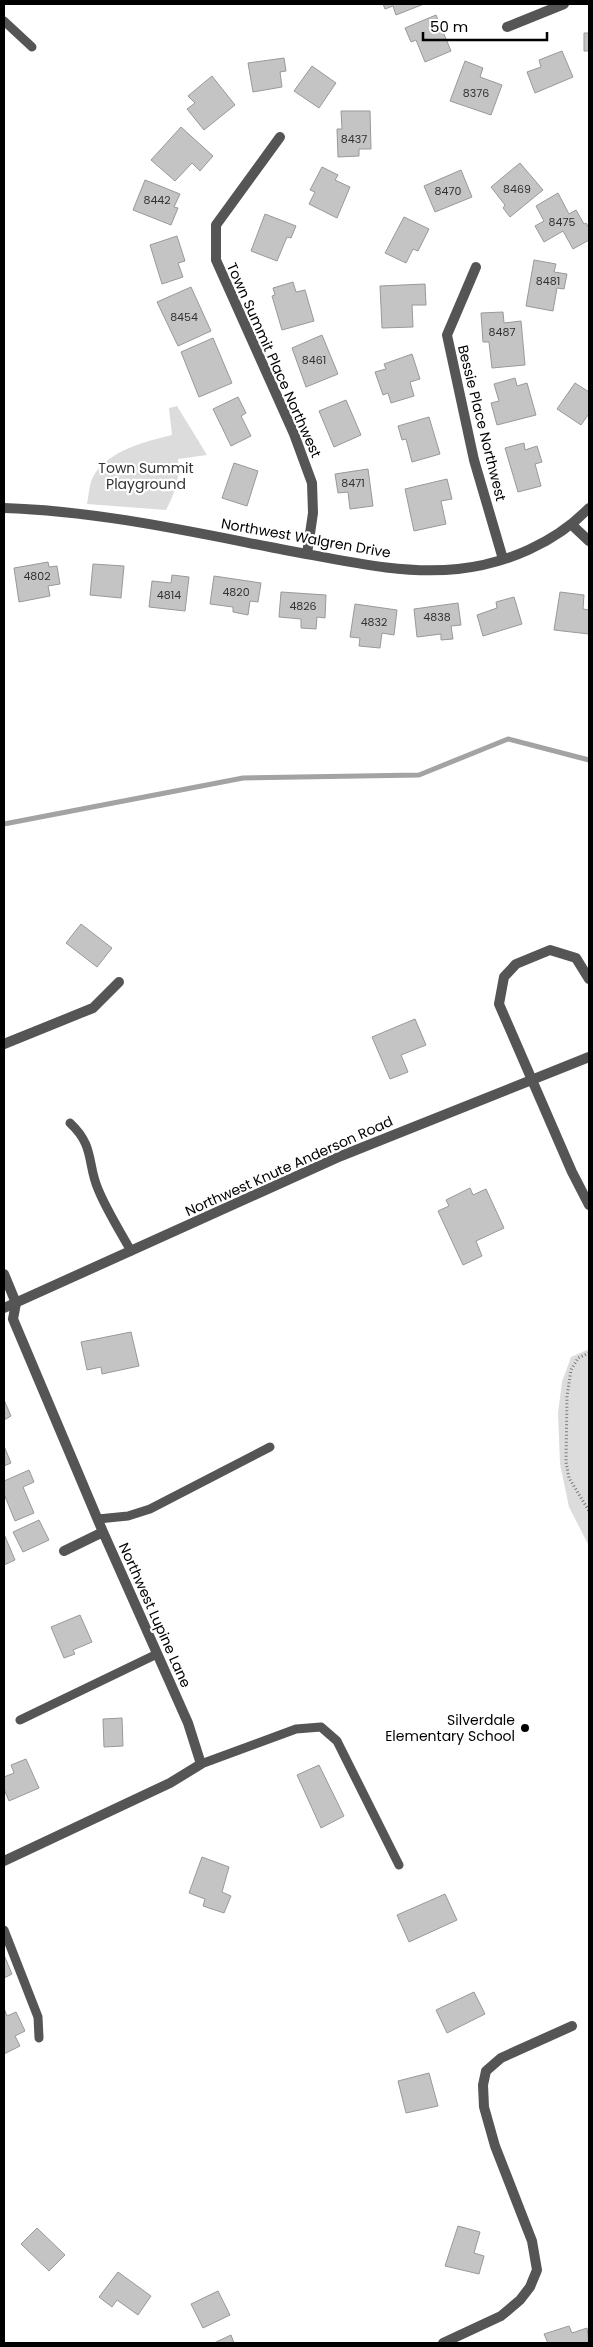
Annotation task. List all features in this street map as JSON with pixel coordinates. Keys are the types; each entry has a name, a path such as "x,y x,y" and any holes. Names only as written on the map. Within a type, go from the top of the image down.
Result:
{"street":[{"path":"507,27 564,4"},
{"name":"Town Summit Place Northwest","path":"280,137 216,225 216,260 294,434 312,483 314,513 307,554"},
{"name":"Bessie Place Northwest","path":"476,267 447,335 474,460 503,559"},
{"name":"Northwest Walgren Drive","path":"4,508 55,510 156,525 307,554 410,571 458,569 503,559 543,543 572,525 589,508"},
{"path":"572,525 589,542"},
{"path":"589,979 576,958 550,950 516,964 504,977 499,1004 572,1172 589,1204"},
{"path":"4,1044 93,1008 118,982"},
{"name":"Northwest Knute Anderson Road","path":"4,1308 341,1156 589,1057"},
{"name":"Northwest Lupine Lane","path":"4,1274 16,1303 13,1319 103,1532 188,1723 201,1764"},
{"path":"64,1551 103,1532"},
{"path":"4,1861 170,1783 201,1764"},
{"path":"443,2343 501,2316 520,2300 530,2287 537,2270 532,2241 495,2146 486,2115 483,2085 486,2071 501,2058 572,2026"}],"lane":[{"path":"4,21 32,47"},
{"path":"70,1123 78,1130 90,1154 97,1187 131,1251"},
{"path":"98,1519 128,1516 150,1509 270,1447"},
{"path":"20,1720 157,1654"},
{"path":"201,1764 296,1729 321,1727 337,1741 399,1865"},
{"path":"4,1930 38,2017 39,2038"}],"path":[{"path":"589,1353 578,1358 571,1370 567,1396 566,1462 569,1478 589,1511"}],"green space":[{"name":"Town Summit Playground","path":"177,406 207,455 178,459 176,486 166,510 87,504 93,477 108,460 128,448 172,435 169,408"},
{"path":"589,1349 589,1546 569,1507 560,1464 558,1413 562,1382 571,1357"}],"building":[{"path":"383,4 424,4 396,15 393,6 385,9"},
{"path":"436,15 451,51 425,62 416,40 411,42 405,28"},
{"path":"584,33 589,33 589,51 584,51"},
{"path":"562,51 573,77 535,93 527,72 541,67 539,60"},
{"path":"284,58 286,71 280,72 282,87 253,92 248,63"},
{"path":"465,61 483,68 480,77 502,85 491,115 450,101"},
{"path":"312,66 336,83 319,108 294,91"},
{"path":"212,76 235,105 204,130 187,109 195,103 188,96"},
{"path":"341,111 370,111 371,149 359,149 359,156 338,157 337,129 342,129"},
{"path":"181,127 213,156 200,171 192,163 175,181 151,160"},
{"path":"520,163 543,190 510,217 503,208 505,205 491,187"},
{"path":"322,167 338,175 335,180 350,187 337,218 309,204 315,192 310,190"},
{"path":"461,170 472,197 435,212 424,186"},
{"path":"145,180 180,194 174,207 178,208 171,225 133,210"},
{"path":"558,193 569,214 576,210 584,224 586,223 589,228 589,240 573,249 563,231 544,242 535,226 544,221 536,206"},
{"path":"265,214 296,226 291,238 287,237 277,261 251,251"},
{"path":"404,217 429,229 418,251 413,249 406,263 385,253"},
{"path":"177,236 185,261 178,263 183,277 162,284 150,245"},
{"path":"534,260 556,264 554,272 567,274 564,289 557,288 553,311 526,306"},
{"path":"293,282 296,292 305,290 314,321 282,330 272,296 275,295 273,288"},
{"path":"425,284 426,305 412,305 413,327 382,328 380,286"},
{"path":"191,287 211,331 178,346 157,302"},
{"path":"503,312 504,323 521,321 525,365 492,368 489,342 483,342 481,313"},
{"path":"322,335 338,374 306,387 292,348"},
{"path":"213,338 232,383 199,397 181,352"},
{"path":"412,354 420,379 410,382 414,396 391,403 388,393 383,395 375,372 386,369 384,364"},
{"path":"515,378 517,386 527,383 536,415 497,425 491,403 499,401 494,384"},
{"path":"575,383 589,392 589,416 581,425 557,409"},
{"path":"238,397 246,413 241,416 251,436 231,446 213,409"},
{"path":"346,400 361,435 334,447 319,411"},
{"path":"429,417 440,454 412,462 406,439 402,440 398,426"},
{"path":"524,443 525,450 537,446 542,462 535,464 541,486 518,492 505,448"},
{"path":"234,463 258,471 247,506 222,498"},
{"path":"368,469 373,506 350,509 348,492 338,493 335,474"},
{"path":"447,479 452,499 441,501 446,524 414,531 405,489"},
{"path":"48,562 49,567 57,566 60,584 48,586 50,596 19,602 14,568"},
{"path":"93,564 124,566 121,598 90,595"},
{"path":"172,575 189,577 185,611 149,607 152,581 171,583"},
{"path":"214,576 261,583 258,602 250,601 248,615 233,612 233,607 210,604"},
{"path":"281,592 326,595 325,618 317,617 316,629 301,628 301,619 279,617"},
{"path":"560,592 584,595 583,609 589,610 589,634 554,630"},
{"path":"514,597 522,624 483,636 477,615 497,608 496,602"},
{"path":"458,603 461,625 451,626 453,639 441,640 441,634 417,637 414,609"},
{"path":"355,604 397,610 394,635 382,633 380,648 359,646 360,638 350,637"},
{"path":"81,924 112,948 97,967 66,943"},
{"path":"415,1019 426,1045 401,1055 408,1072 390,1079 372,1037"},
{"path":"470,1188 473,1195 486,1189 504,1228 476,1241 482,1256 463,1265 438,1211 449,1206 446,1200"},
{"path":"131,1332 139,1366 102,1374 101,1367 87,1370 81,1342"},
{"path":"4,1400 11,1416 4,1420"},
{"path":"4,1446 11,1463 4,1466"},
{"path":"29,1470 34,1482 23,1487 34,1513 15,1521 4,1494 4,1481"},
{"path":"39,1520 49,1540 23,1552 13,1532"},
{"path":"4,1534 15,1560 4,1565"},
{"path":"80,1615 92,1642 73,1650 75,1654 64,1658 51,1627"},
{"path":"122,1718 123,1746 104,1747 103,1719"},
{"path":"26,1759 39,1788 9,1801 4,1789 4,1777 14,1773 11,1765"},
{"path":"319,1765 344,1816 321,1828 297,1775"},
{"path":"202,1857 229,1867 222,1892 231,1896 224,1913 203,1906 205,1899 189,1893"},
{"path":"445,1894 457,1920 409,1942 397,1915"},
{"path":"4,1955 12,1974 4,1978"},
{"path":"474,1992 485,2014 447,2033 436,2010"},
{"path":"4,2008 7,2016 16,2012 25,2031 15,2036 20,2046 4,2054"},
{"path":"429,2073 438,2106 406,2113 398,2081"},
{"path":"458,2226 480,2232 474,2253 484,2256 479,2274 445,2266"},
{"path":"37,2228 65,2255 49,2271 21,2244"},
{"path":"118,2272 151,2296 138,2315 117,2300 112,2307 99,2297"},
{"path":"218,2291 230,2315 203,2328 191,2304"},
{"path":"569,2326 572,2333 587,2328 589,2343 548,2343 544,2334"},
{"path":"231,2335 234,2343 214,2343"}],"waterway":[{"path":"4,824 243,778 419,775 508,739 589,760"}],"place":[{"name":"Silverdale Elementary School","path":"525,1728"}]}
